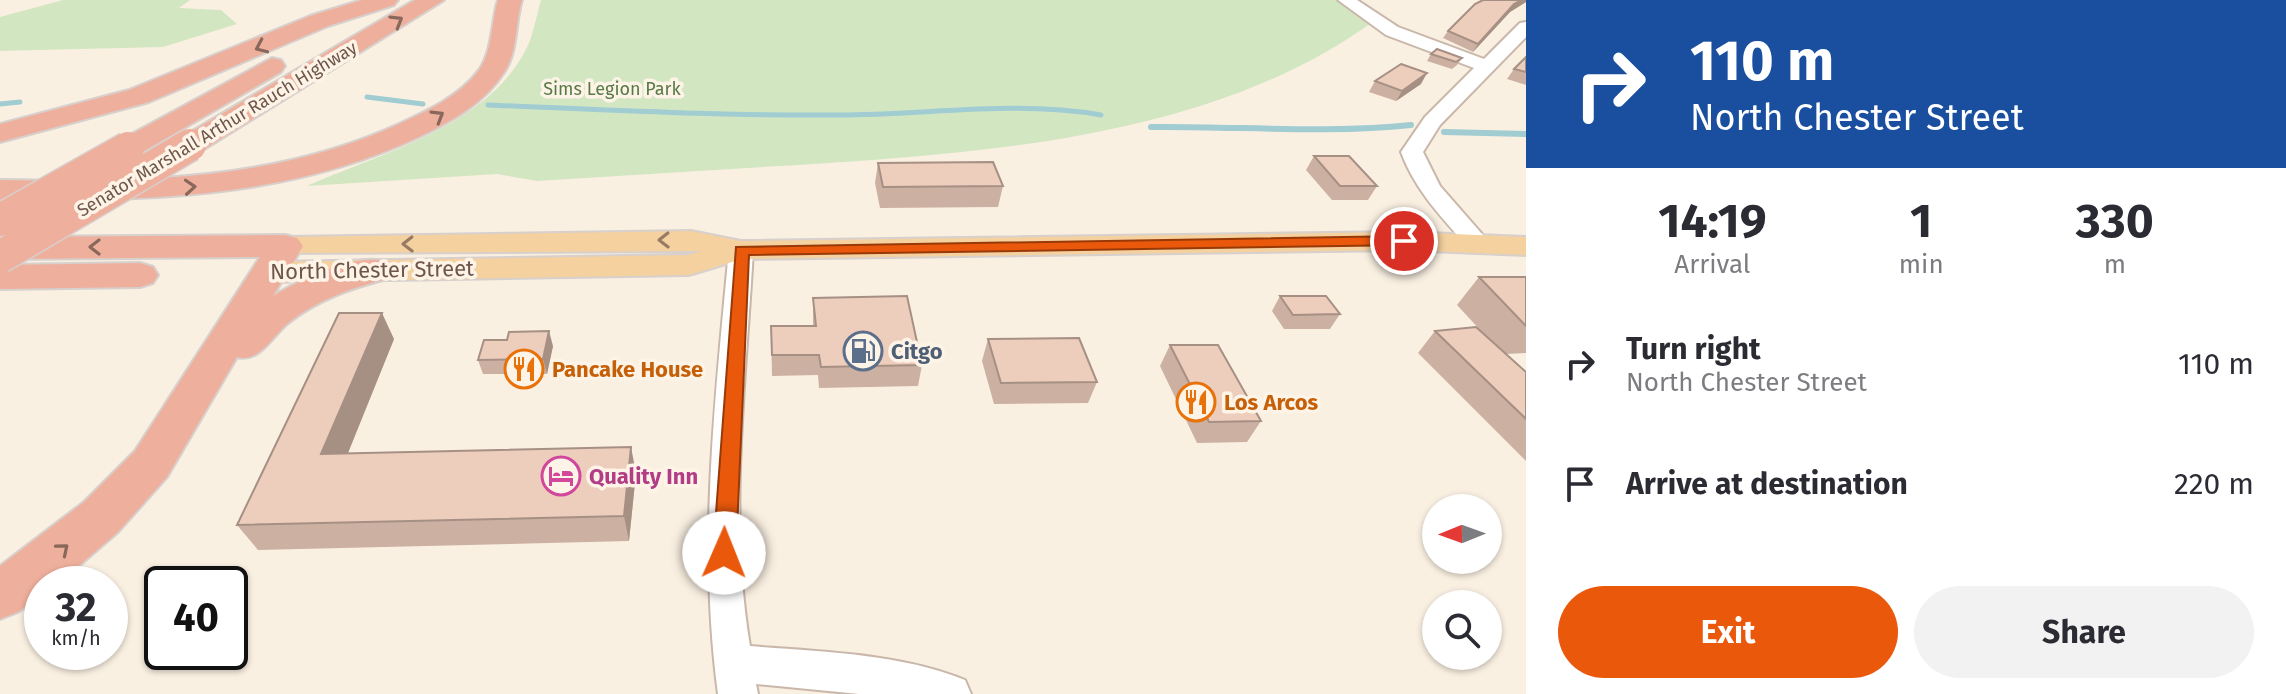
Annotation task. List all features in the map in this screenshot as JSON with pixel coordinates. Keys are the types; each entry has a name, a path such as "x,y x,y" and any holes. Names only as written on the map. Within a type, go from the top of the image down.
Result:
{"highway":[{"name":"Senator Marshall Arthur Rauch Highway","path":"0,220 386,0"},
{"path":"0,133 149,92 319,21 386,0"},
{"name":"Senator Marshall Arthur Rauch Highway","path":"0,257 432,0"},
{"path":"0,190 217,185 275,175 357,153 431,120 485,80 502,48 510,0"},
{"name":"North Chester Street","path":"0,248 278,259"},
{"path":"0,595 42,566 101,517 151,464 278,259"},
{"name":"North Chester Street","path":"0,277 278,259"},
{"path":"184,415 263,322 282,307 330,282 377,270"}],"main road":[{"name":"North Chester Street","path":"278,259 691,240 741,250 1507,242"},
{"name":"North Chester Street","path":"278,259 377,270 689,265 741,250"}],"street":[{"path":"1346,0 1392,31 1486,66"},
{"path":"1507,242 1436,197 1420,175 1412,152 1432,121 1526,27"},
{"path":"741,250 724,553 735,678 862,675 951,694"}],"green space":[{"path":"63,0 190,0 179,8 221,10 237,24 163,47 0,51 0,17"},
{"name":"Sims Legion Park","path":"541,0 1346,0 1374,21 1311,60 1244,91 1172,114 1098,132 1022,145 871,160 537,181 497,174 307,186 428,135 483,101 506,79 524,53"}],"building":[{"path":"1483,0 1522,0 1514,4 1478,44 1448,31 1475,4"},
{"path":"1437,49 1462,58 1456,62 1431,54"},
{"path":"1526,57 1526,72 1514,69"},
{"path":"1401,64 1427,73 1402,91 1375,81"},
{"path":"1314,156 1349,156 1377,186 1340,186"},
{"path":"993,162 1003,186 883,187 878,163"},
{"path":"1479,277 1526,277 1526,326"},
{"path":"907,296 922,365 821,367 819,355 772,355 771,326 816,326 813,298"},
{"path":"1280,296 1326,296 1340,314 1293,315"},
{"path":"339,313 382,313 321,454 631,447 624,516 237,525"},
{"path":"1476,327 1526,372 1526,419 1435,331"},
{"path":"549,331 543,359 478,360 484,340 507,340 509,332"},
{"path":"1079,338 1097,382 1001,383 988,339"},
{"path":"1170,345 1218,345 1261,421 1209,422"}],"waterway":[{"path":"367,97 423,104"},
{"path":"0,104 20,102"},
{"path":"488,105 796,115 1004,108 1101,115"},
{"path":"1151,127 1314,129 1411,125"},
{"path":"1444,132 1526,134"}],"place":[{"name":"Citgo","path":"863,351"},
{"name":"Pancake House","path":"524,369"},
{"name":"Los Arcos","path":"1196,402"},
{"name":"Quality Inn","path":"561,476"}],"route":[{"path":"724,553 741,250 1404,241"}]}
